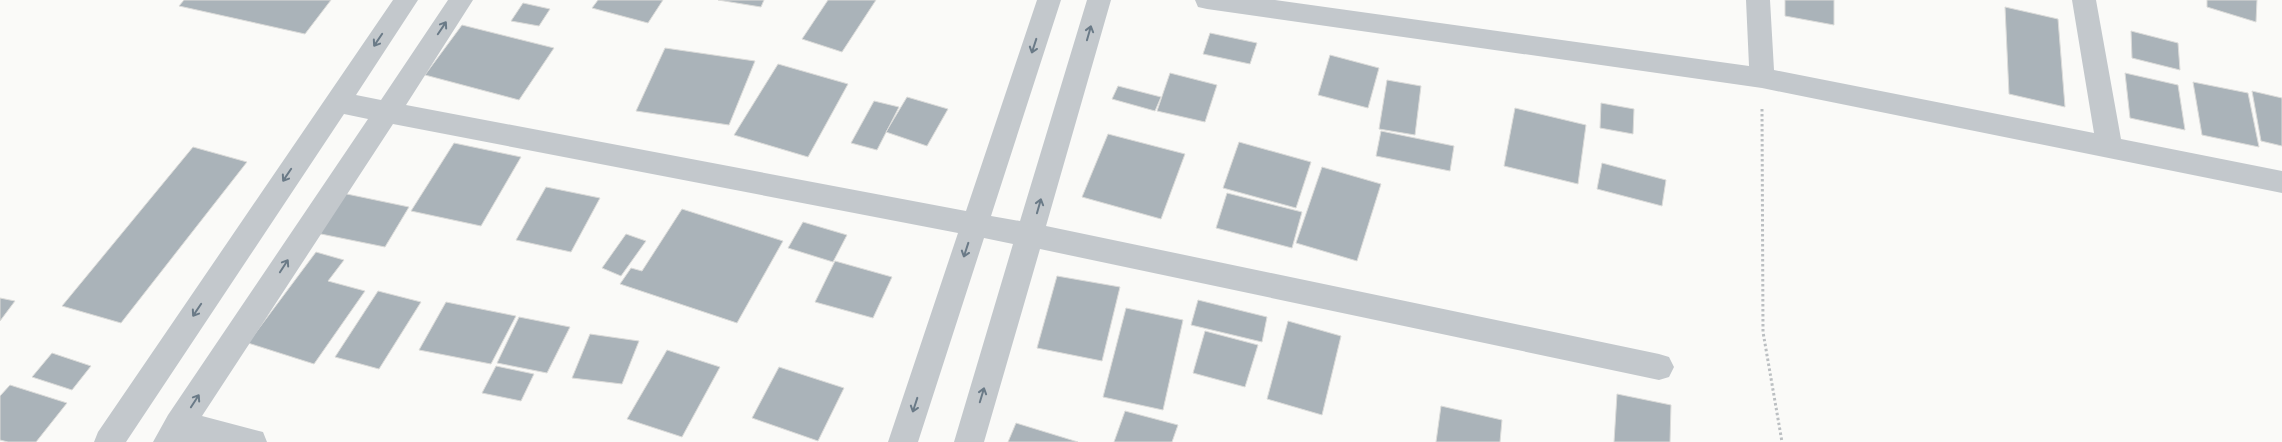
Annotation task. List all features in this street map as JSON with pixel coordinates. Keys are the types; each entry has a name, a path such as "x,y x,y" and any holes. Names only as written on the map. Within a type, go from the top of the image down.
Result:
{"street":[{"path":"109,442 406,0"},
{"path":"252,442 173,434 461,0"},
{"path":"903,442 1049,0"},
{"path":"968,442 1099,0"},
{"path":"1207,0 1762,78 2282,182"},
{"path":"1758,0 1762,78"},
{"path":"2084,0 2110,149"},
{"path":"336,102 1030,235 1659,367"}],"path":[{"path":"1762,78 1764,332 1782,442"}],"building":[{"path":"184,0 331,0 305,34 179,6"},
{"path":"598,0 663,0 648,23 592,8"},
{"path":"718,0 764,0 761,7"},
{"path":"828,0 876,0 842,52 802,39"},
{"path":"1785,0 1834,0 1834,25 1785,16"},
{"path":"2207,0 2257,0 2256,22 2207,7"},
{"path":"523,3 550,9 539,26 511,21"},
{"path":"2005,7 2058,19 2065,107 2009,94"},
{"path":"462,25 554,48 519,100 425,75"},
{"path":"2131,31 2178,43 2180,70 2132,58"},
{"path":"1210,33 1257,43 1250,64 1203,54"},
{"path":"665,48 755,61 729,125 636,111"},
{"path":"1330,55 1379,68 1368,108 1318,95"},
{"path":"778,64 848,84 808,157 734,135"},
{"path":"1170,73 1217,85 1205,122 1157,111"},
{"path":"2125,73 2178,85 2185,130 2130,118"},
{"path":"1387,80 1421,86 1415,135 1379,129"},
{"path":"2193,82 2248,93 2259,147 2202,135"},
{"path":"1118,86 1161,97 1155,111 1112,99"},
{"path":"2252,91 2282,98 2282,146 2261,141"},
{"path":"907,97 948,109 927,146 886,132"},
{"path":"874,101 899,107 877,150 851,143"},
{"path":"1601,103 1634,109 1633,134 1600,128"},
{"path":"1515,108 1586,125 1578,184 1504,166"},
{"path":"1381,131 1454,146 1450,171 1376,156"},
{"path":"1108,134 1185,154 1161,219 1082,197"},
{"path":"1239,142 1311,162 1296,208 1223,188"},
{"path":"454,143 521,157 481,226 411,211"},
{"path":"193,147 247,162 121,323 62,306"},
{"path":"1602,163 1666,180 1662,206 1597,189"},
{"path":"1322,167 1381,184 1357,261 1296,243"},
{"path":"546,187 600,198 571,252 516,240"},
{"path":"342,193 409,207 385,247 316,233"},
{"path":"1227,193 1302,212 1292,248 1216,228"},
{"path":"682,209 783,241 737,323 620,284 631,268 642,271"},
{"path":"803,222 847,235 833,262 788,248"},
{"path":"626,234 646,241 621,276 602,268"},
{"path":"316,252 344,260 328,281 365,291 314,364 248,343"},
{"path":"835,261 892,277 873,318 815,302"},
{"path":"1057,276 1120,287 1102,361 1037,348"},
{"path":"378,291 421,302 379,369 335,357"},
{"path":"0,298 15,301 0,321"},
{"path":"1198,300 1267,317 1262,342 1191,325"},
{"path":"446,302 516,316 491,364 419,350"},
{"path":"1126,308 1183,320 1163,410 1103,397"},
{"path":"519,317 570,327 547,373 497,363"},
{"path":"1288,321 1341,336 1322,415 1267,399"},
{"path":"1205,331 1258,345 1245,387 1193,373"},
{"path":"590,334 639,341 622,384 572,378"},
{"path":"667,350 720,367 682,437 627,419"},
{"path":"52,353 91,366 72,390 32,377"},
{"path":"496,366 534,374 521,401 482,393"},
{"path":"779,367 844,388 818,441 752,418"},
{"path":"10,385 67,403 36,442 8,442 0,440 0,396"},
{"path":"1617,394 1671,405 1670,442 1614,442"},
{"path":"1441,406 1502,420 1500,442 1436,442"},
{"path":"1125,411 1178,425 1172,442 1114,442"},
{"path":"1016,423 1078,442 1008,442"}]}
